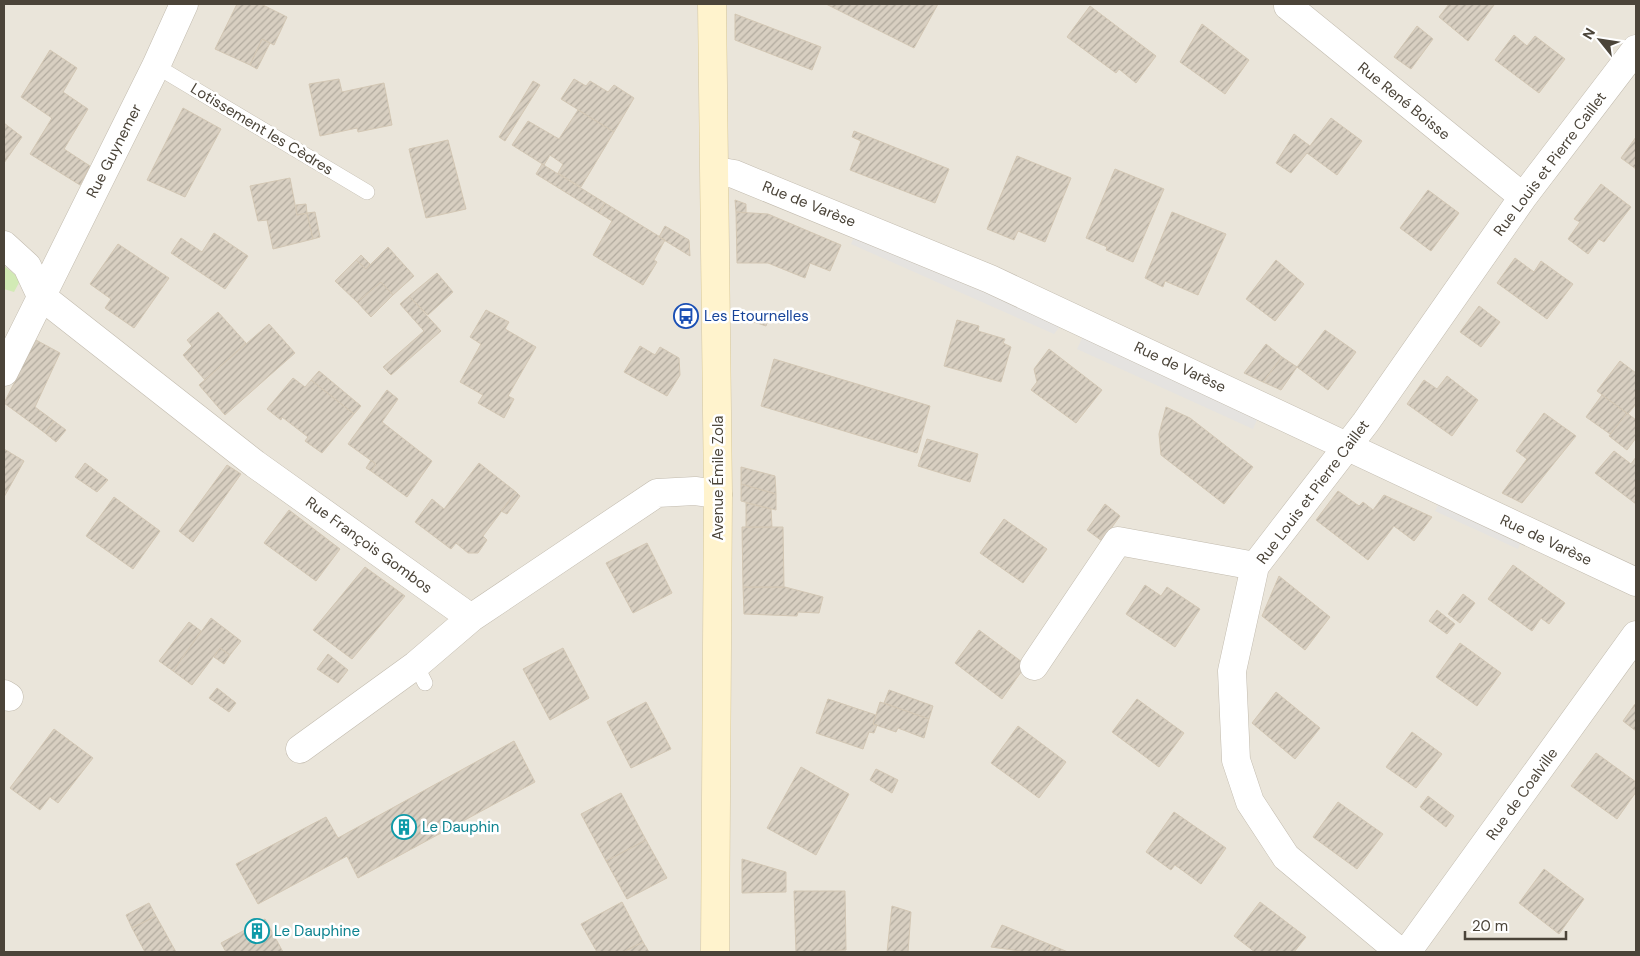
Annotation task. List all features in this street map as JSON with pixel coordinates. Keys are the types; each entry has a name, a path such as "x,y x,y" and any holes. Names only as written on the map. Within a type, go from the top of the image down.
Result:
{"main road":[{"name":"Avenue Émile Zola","path":"712,4 716,171 718,494 715,952"}],"street":[{"name":"Rue Guynemer","path":"4,372 156,66 184,4"},
{"name":"Rue René Boisse","path":"1288,5 1523,197"},
{"name":"Rue Louis et Pierre Caillet","path":"1400,952 1286,857 1250,802 1236,760 1232,671 1255,566 1348,446 1523,197 1636,49"},
{"name":"Rue de Varèse","path":"716,171 734,174 990,279 1636,582"},
{"path":"4,245 26,266 41,296"},
{"name":"Rue François Gombos","path":"41,296 255,464 471,618"},
{"path":"300,749 421,674 471,618 656,493 695,491 718,494"},
{"path":"1034,666 1118,541 1255,566"},
{"name":"Rue de Coalville","path":"1407,952 1636,635"}],"lane":[{"name":"Lotissement les Cèdres","path":"156,66 367,192"}],"shaded area":[{"path":"4,4 1636,4 1636,952 4,952"},
{"path":"856,233 1061,325 1054,334 851,244"},
{"path":"1083,336 1259,415 1253,429 1077,349"},
{"path":"1441,499 1523,537 1518,549 1435,511"}],"green space":[{"path":"4,266 21,279 14,292 4,289"}],"building":[{"path":"237,4 261,4 287,17 274,45 262,39 250,65 215,49"},
{"path":"826,4 938,4 914,48"},
{"path":"1449,4 1494,5 1468,41 1439,17"},
{"path":"1090,6 1156,56 1136,83 1119,69 1116,73 1067,37"},
{"path":"735,14 821,47 812,70 735,40"},
{"path":"1202,24 1249,60 1225,94 1180,62"},
{"path":"1417,26 1433,39 1411,69 1394,57"},
{"path":"1514,35 1527,46 1535,36 1565,59 1539,93 1495,60"},
{"path":"262,39 270,43 257,69 250,65"},
{"path":"50,50 77,68 63,92 88,109 64,149 90,166 80,185 30,154 52,118 21,97"},
{"path":"339,79 342,92 384,83 392,125 358,132 357,128 320,136 309,84"},
{"path":"574,79 586,86 590,81 608,92 614,85 634,98 614,132 561,99"},
{"path":"533,81 540,85 505,141 499,137"},
{"path":"183,108 221,129 185,197 147,180"},
{"path":"578,110 614,132 581,187 558,173 563,164 550,155 544,165 512,145 528,121 559,139"},
{"path":"1331,118 1362,141 1337,175 1307,153 1291,173 1276,163 1294,134 1310,146"},
{"path":"4,123 22,137 4,163"},
{"path":"854,131 949,169 935,203 850,170 861,141 852,137"},
{"path":"1636,137 1636,169 1621,158"},
{"path":"448,140 466,209 426,218 409,149"},
{"path":"1017,156 1071,178 1045,242 1018,231 1014,240 987,229"},
{"path":"542,164 605,203 599,213 536,174"},
{"path":"1115,169 1164,189 1133,262 1106,250 1107,247 1086,238"},
{"path":"290,178 297,215 307,213 313,239 273,249 267,220 258,221 250,186"},
{"path":"1601,184 1631,207 1604,242 1599,239 1588,254 1568,239 1580,222 1574,219"},
{"path":"1428,190 1459,213 1431,251 1400,228"},
{"path":"735,200 746,204 746,213 736,212"},
{"path":"605,203 665,240 654,260 657,262 643,285 593,255 612,221 599,213"},
{"path":"306,204 307,213 297,215 296,205"},
{"path":"315,212 320,237 313,239 307,213"},
{"path":"736,212 768,214 841,245 830,271 810,263 805,278 768,263 737,263"},
{"path":"1172,212 1226,234 1198,295 1165,281 1163,287 1145,278"},
{"path":"665,226 689,240 690,256 659,237"},
{"path":"214,233 248,256 225,289 171,253 181,238 202,252"},
{"path":"118,244 169,278 134,328 105,308 111,299 90,284"},
{"path":"388,247 414,276 393,295 381,282 357,302 335,281 356,260 366,269"},
{"path":"361,255 370,264 366,269 356,260"},
{"path":"1515,258 1534,272 1541,261 1573,284 1547,319 1497,283"},
{"path":"1276,260 1304,284 1275,321 1246,299"},
{"path":"437,273 453,292 428,315 409,296"},
{"path":"381,282 393,295 371,317 357,302"},
{"path":"409,296 441,331 391,375 383,367 424,331 400,304"},
{"path":"1479,306 1500,322 1481,347 1460,332"},
{"path":"486,310 509,322 505,329 536,347 508,396 514,399 504,418 478,403 483,395 460,382 481,344 470,337"},
{"path":"218,312 246,343 205,380 183,355 192,346 187,340"},
{"path":"753,312 769,317 766,326 751,321"},
{"path":"957,320 979,326 978,331 1005,339 1003,343 1011,347 1001,382 944,366"},
{"path":"269,324 295,353 225,415 199,385"},
{"path":"1325,330 1356,352 1328,390 1297,367"},
{"path":"36,340 60,353 35,407 54,421 45,433 4,403"},
{"path":"1266,344 1282,357 1263,382 1244,373"},
{"path":"640,346 655,355 660,347 679,358 680,375 667,396 624,372"},
{"path":"1049,349 1102,390 1076,423 1031,390 1037,382 1034,369"},
{"path":"1282,357 1297,367 1281,390 1263,382"},
{"path":"774,359 930,406 917,453 761,406"},
{"path":"1620,361 1636,373 1636,404 1628,414 1597,391"},
{"path":"319,371 361,406 354,414 311,380"},
{"path":"1447,376 1478,400 1452,436 1407,404 1424,380 1437,389"},
{"path":"293,378 305,387 311,380 354,414 322,453 305,441 308,437 282,417 281,420 267,409"},
{"path":"387,390 398,399 382,422 432,461 407,497 371,471 376,464 348,444"},
{"path":"1602,395 1627,413 1610,434 1586,417"},
{"path":"1166,407 1190,418 1253,467 1224,504 1161,455 1159,434"},
{"path":"1544,413 1576,436 1522,503 1502,493 1527,459 1516,451"},
{"path":"1627,413 1636,420 1636,438 1627,450 1609,436"},
{"path":"54,421 66,430 56,442 45,433"},
{"path":"927,439 978,454 970,482 918,466"},
{"path":"4,449 24,461 4,497"},
{"path":"1614,451 1631,464 1636,457 1636,504 1595,473"},
{"path":"371,460 376,464 371,471 366,468"},
{"path":"85,463 108,480 97,492 75,477"},
{"path":"479,463 516,492 483,536 487,540 478,553 468,553 456,543 451,549 415,522 432,499 444,509"},
{"path":"227,465 241,474 193,542 179,531"},
{"path":"741,467 775,476 776,494 741,484"},
{"path":"741,484 776,494 776,510 741,501"},
{"path":"1338,491 1359,506 1363,502 1373,510 1384,495 1432,517 1414,541 1394,526 1368,560 1316,520"},
{"path":"516,492 520,496 507,514 501,511"},
{"path":"114,497 160,531 133,569 86,536"},
{"path":"746,503 771,509 772,527 746,527"},
{"path":"1105,504 1120,516 1102,541 1087,530"},
{"path":"289,510 340,549 316,581 264,543"},
{"path":"1004,519 1047,549 1023,583 980,553"},
{"path":"742,527 783,527 784,587 743,587"},
{"path":"647,543 672,593 633,613 606,563"},
{"path":"1513,565 1565,603 1549,624 1541,618 1532,631 1488,599"},
{"path":"365,567 405,596 352,659 313,630"},
{"path":"1279,576 1330,617 1305,650 1262,616"},
{"path":"1145,585 1161,596 1167,587 1200,609 1175,647 1126,614"},
{"path":"743,587 785,587 823,597 819,613 798,612 797,616 744,614"},
{"path":"1463,594 1475,603 1460,623 1448,614"},
{"path":"1437,610 1455,624 1447,634 1429,621"},
{"path":"211,618 241,641 230,655 220,648 192,685 173,671"},
{"path":"189,622 201,631 173,671 159,661"},
{"path":"979,630 1026,665 1002,699 955,663"},
{"path":"1460,643 1501,673 1477,706 1436,677"},
{"path":"220,648 230,655 224,664 214,657"},
{"path":"563,648 589,698 550,720 523,669"},
{"path":"328,654 348,670 338,683 317,669"},
{"path":"217,688 236,703 229,712 209,698"},
{"path":"889,690 933,706 929,719 884,703"},
{"path":"1276,692 1320,728 1295,759 1252,723"},
{"path":"828,699 876,715 873,724 877,725 874,733 869,732 863,749 816,733"},
{"path":"1137,699 1184,733 1159,767 1112,732"},
{"path":"646,702 671,749 631,768 607,722"},
{"path":"880,702 929,719 924,738 898,728 896,732 873,724"},
{"path":"1636,705 1636,731 1623,721"},
{"path":"1018,726 1066,762 1039,798 991,763"},
{"path":"54,729 93,758 58,803 50,797 40,810 10,788"},
{"path":"1412,732 1442,754 1416,788 1386,767"},
{"name":"Le Dauphin","path":"514,741 535,782 358,878 347,856 258,904 236,864 326,817 338,838"},
{"path":"1596,753 1636,782 1636,792 1617,819 1571,786"},
{"path":"801,767 849,794 816,855 767,828"},
{"path":"876,769 898,780 892,793 870,780"},
{"path":"621,793 646,840 606,861 581,814"},
{"path":"1428,796 1454,816 1446,827 1420,807"},
{"path":"1338,802 1383,834 1357,869 1313,837"},
{"path":"1174,812 1226,848 1201,884 1175,865 1171,870 1146,852"},
{"path":"646,840 667,878 627,899 606,861"},
{"path":"742,859 786,872 786,892 742,893"},
{"path":"1544,869 1584,899 1559,934 1519,903"},
{"path":"794,891 845,891 846,950 796,952"},
{"path":"622,902 643,942 623,952 597,952 581,924"},
{"path":"1260,902 1306,937 1294,952 1255,952 1234,936"},
{"path":"149,903 156,916 132,928 126,915"},
{"path":"892,906 911,912 908,952 887,952"},
{"path":"156,916 176,952 145,952 132,928"},
{"name":"Le Dauphine","path":"265,919 283,952 226,952 221,943"},
{"path":"1002,925 1051,945 1048,952 1027,952 991,947"},
{"path":"643,942 649,952 623,952"},
{"path":"1051,945 1068,952 1048,952"}],"place":[{"name":"Les Etournelles","path":"686,316"},
{"name":"Le Dauphin","path":"404,827"},
{"name":"Le Dauphine","path":"257,931"}]}
